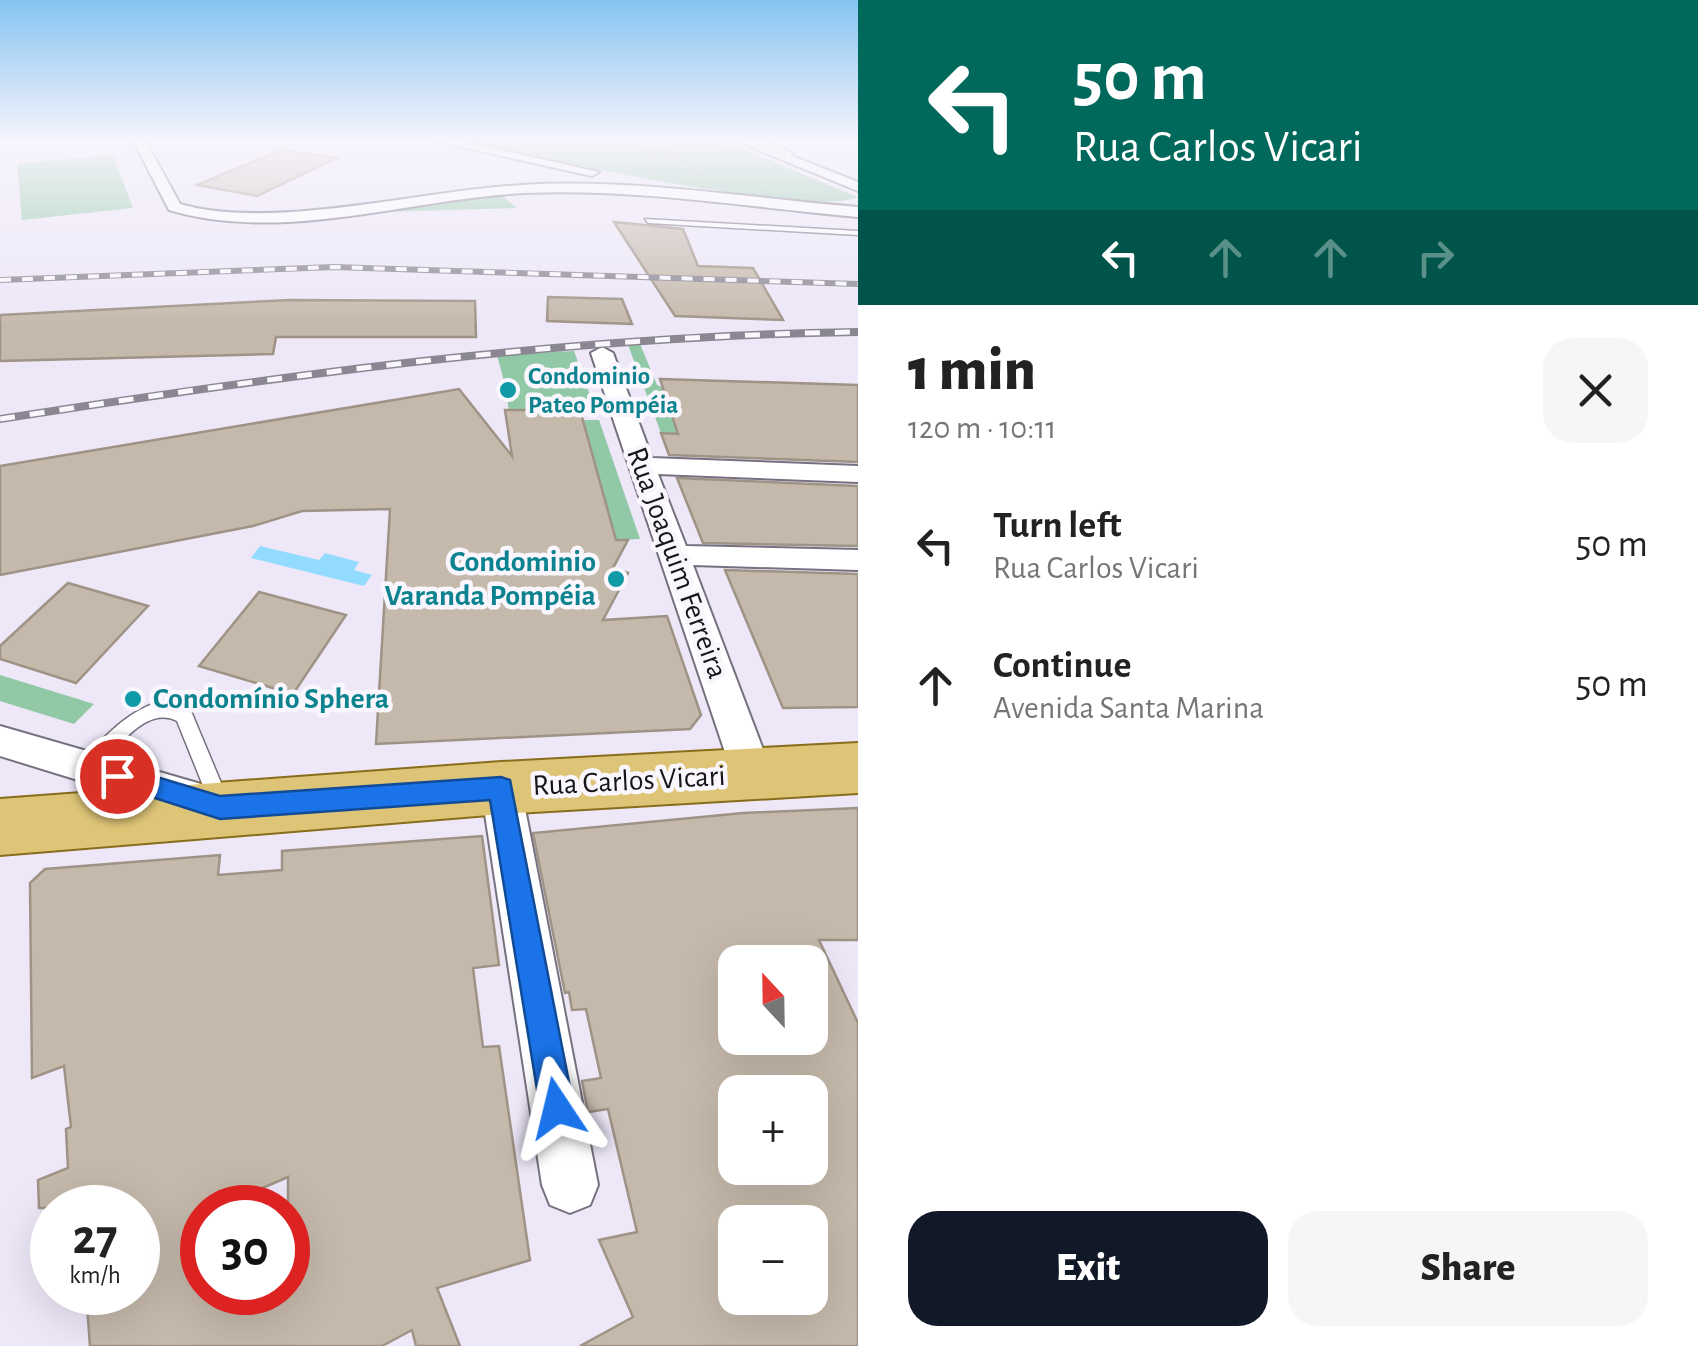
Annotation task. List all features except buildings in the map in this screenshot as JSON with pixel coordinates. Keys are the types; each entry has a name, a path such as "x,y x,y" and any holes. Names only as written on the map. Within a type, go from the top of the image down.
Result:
{"main road":[{"name":"Rua Carlos Vicari","path":"0,827 501,788 858,768"}],"street":[{"path":"173,203 176,208 193,214 299,215 404,203"},
{"path":"183,203 203,208 361,203"},
{"path":"787,203 858,208"},
{"path":"797,203 858,208"},
{"name":"Rua Joaquim Ferreira","path":"602,353 752,773"},
{"path":"642,465 858,474"},
{"path":"674,554 858,560"},
{"path":"0,741 220,808"},
{"path":"501,788 570,1185"}],"lane":[{"path":"648,221 858,233"},
{"path":"88,767 138,718 158,707 172,707 184,716 220,808"}],"green space":[{"path":"20,203 131,203 133,208 22,220"},
{"path":"428,203 511,203 517,208 345,213"},
{"path":"640,344 657,385 662,387 678,433 661,433 628,345"},
{"path":"574,351 595,409 509,410 506,395 514,395 513,385 505,385 497,355"},
{"path":"583,420 599,420 640,539 616,540"},
{"path":"0,675 94,704 74,724 0,701"}],"water":[{"path":"260,546 319,560 325,553 359,562 354,570 372,575 364,586 251,558"}],"railway":[{"path":"0,280 334,267 858,284"},
{"path":"0,419 321,373 535,350 642,341 858,332"}],"place":[{"name":"Condominio Pateo Pompéia","path":"508,390"},
{"name":"Condominio Varanda Pompéia","path":"616,579"},
{"name":"Condomínio Sphera","path":"133,699"}],"route":[{"path":"117,776 220,808 501,788 557,1108"}]}
